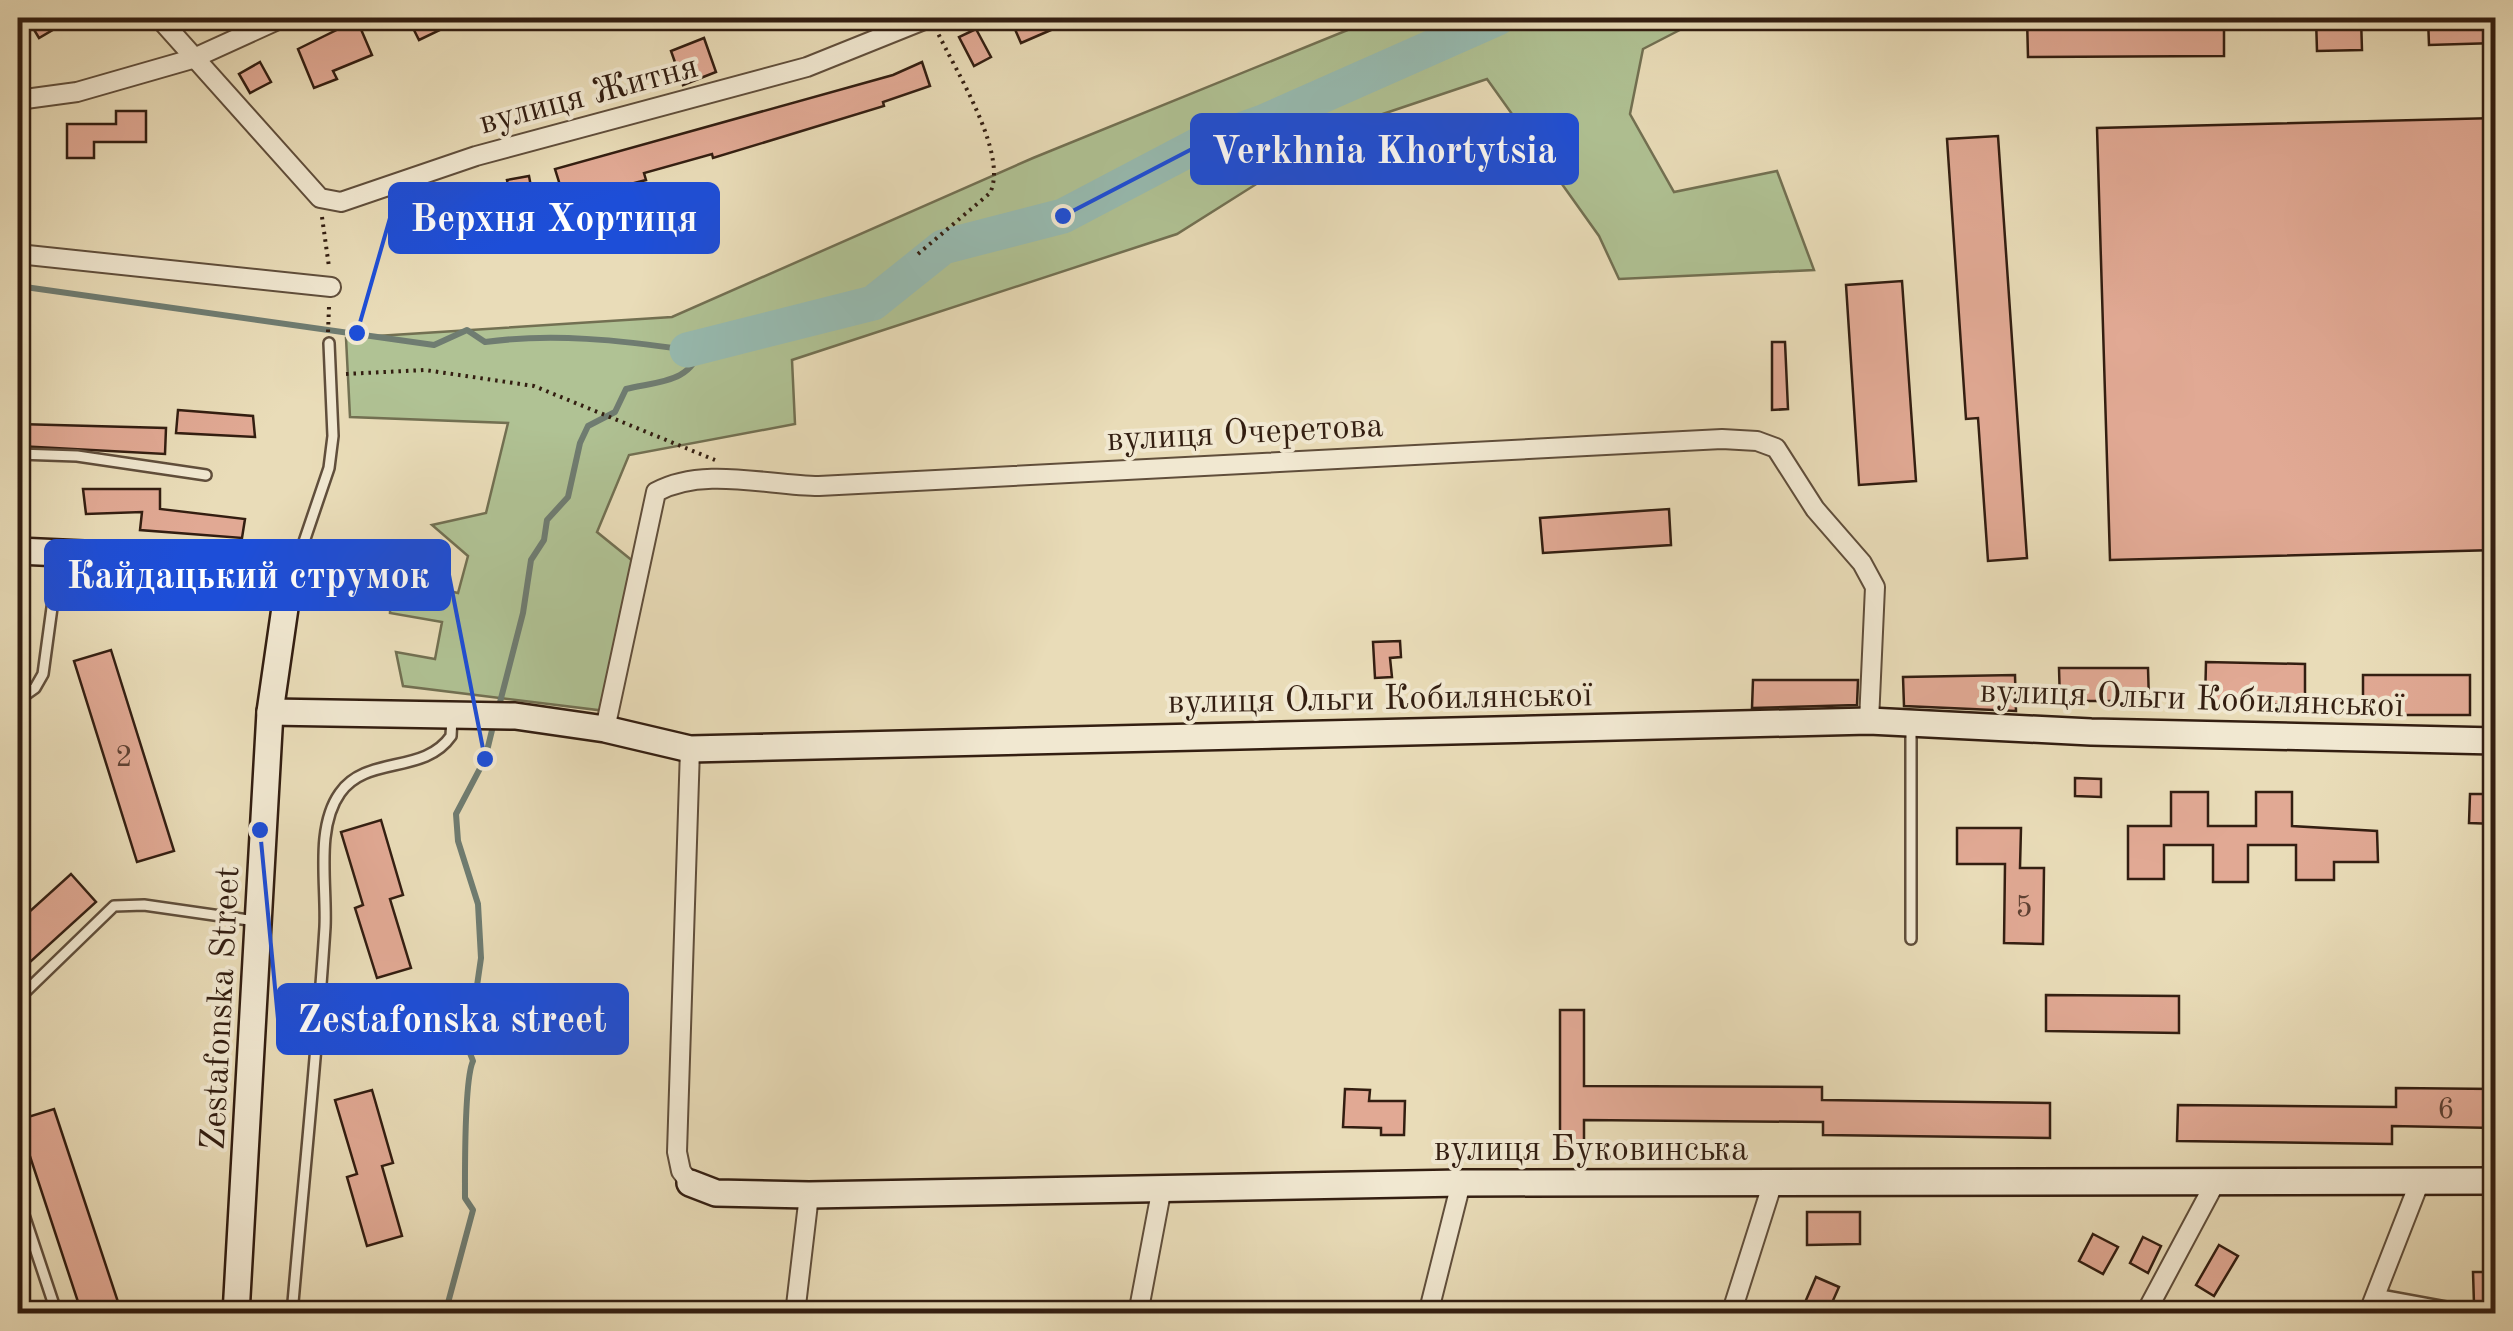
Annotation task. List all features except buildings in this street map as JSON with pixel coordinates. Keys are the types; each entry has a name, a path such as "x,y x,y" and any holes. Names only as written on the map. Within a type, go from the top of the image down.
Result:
{"street":[{"path":"159,18 320,198"},
{"path":"18,100 77,92 192,59 282,18"},
{"name":"вулиця Житня","path":"320,198 341,202 458,162 806,67 930,18"},
{"path":"18,254 331,287"},
{"name":"вулиця Очеретова","path":"605,729 644,551 650,506 656,492 671,486 762,479 788,486 837,485 1722,438 1757,441 1776,448 1815,509 1876,586 1869,720"},
{"path":"18,551 259,562 279,574 288,587"},
{"name":"Zestafonska Street","path":"236,1314 270,712 288,587"},
{"name":"вулиця Ольги Кобилянської","path":"270,712 516,716 605,729 690,749 1869,720 2496,741"},
{"path":"690,749 677,1152 681,1171 690,1183"},
{"path":"2368,1314 2420,1181"},
{"name":"вулиця Буковинська","path":"690,1183 716,1193 809,1195 1461,1183 2496,1181"},
{"path":"1730,1314 1773,1182"},
{"path":"1428,1314 1461,1183"},
{"path":"2145,1314 2215,1183"},
{"path":"1138,1314 1162,1186"},
{"path":"796,1314 809,1195"}],"lane":[{"path":"288,587 329,468 328,343"},
{"path":"18,454 77,456 206,474"},
{"path":"18,700 35,688 43,674 60,553"},
{"path":"292,1314 325,925 328,816 348,784 358,777 429,758 445,745 462,714"},
{"path":"1911,939 1912,722"},
{"path":"18,999 114,906 144,904 259,921"},
{"path":"18,1197 57,1314"},
{"path":"2375,1294 2484,1314"}],"path":[{"path":"918,254 990,193 996,180 987,138 930,18"},
{"path":"320,198 331,287 327,317"},
{"path":"331,375 425,370 534,386 728,466"}],"green space":[{"path":"1377,18 1703,18 1643,49 1630,114 1674,192 1777,171 1814,270 1619,279 1599,236 1487,79 1350,125 1177,234 792,360 795,424 629,455 597,532 634,562 606,711 403,686 396,652 435,659 442,622 390,613 391,578 458,593 468,556 432,525 486,513 508,423 350,417 346,338 672,317 1033,158"}],"waterway":[{"path":"687,350 873,303 943,247 1063,216 1198,145 1263,122 1498,18"},
{"path":"18,286 434,345 467,330 485,342 586,339 687,350"},
{"path":"498,710 523,613 531,560 544,540 547,520 568,497 580,443 588,426 615,412 626,389 682,374 697,358 701,346"},
{"path":"445,1314 473,1210 465,1198 467,1105 473,1061 468,1048 481,958 478,904 458,841 456,814 485,759 494,722"}],"place":[{"name":"Verkhnia Khortytsia","path":"1063,216"},
{"name":"Верхня Хортиця","path":"357,333"},
{"name":"Кайдацький струмок","path":"485,759"},
{"name":"Zestafonska street","path":"260,830"}]}
